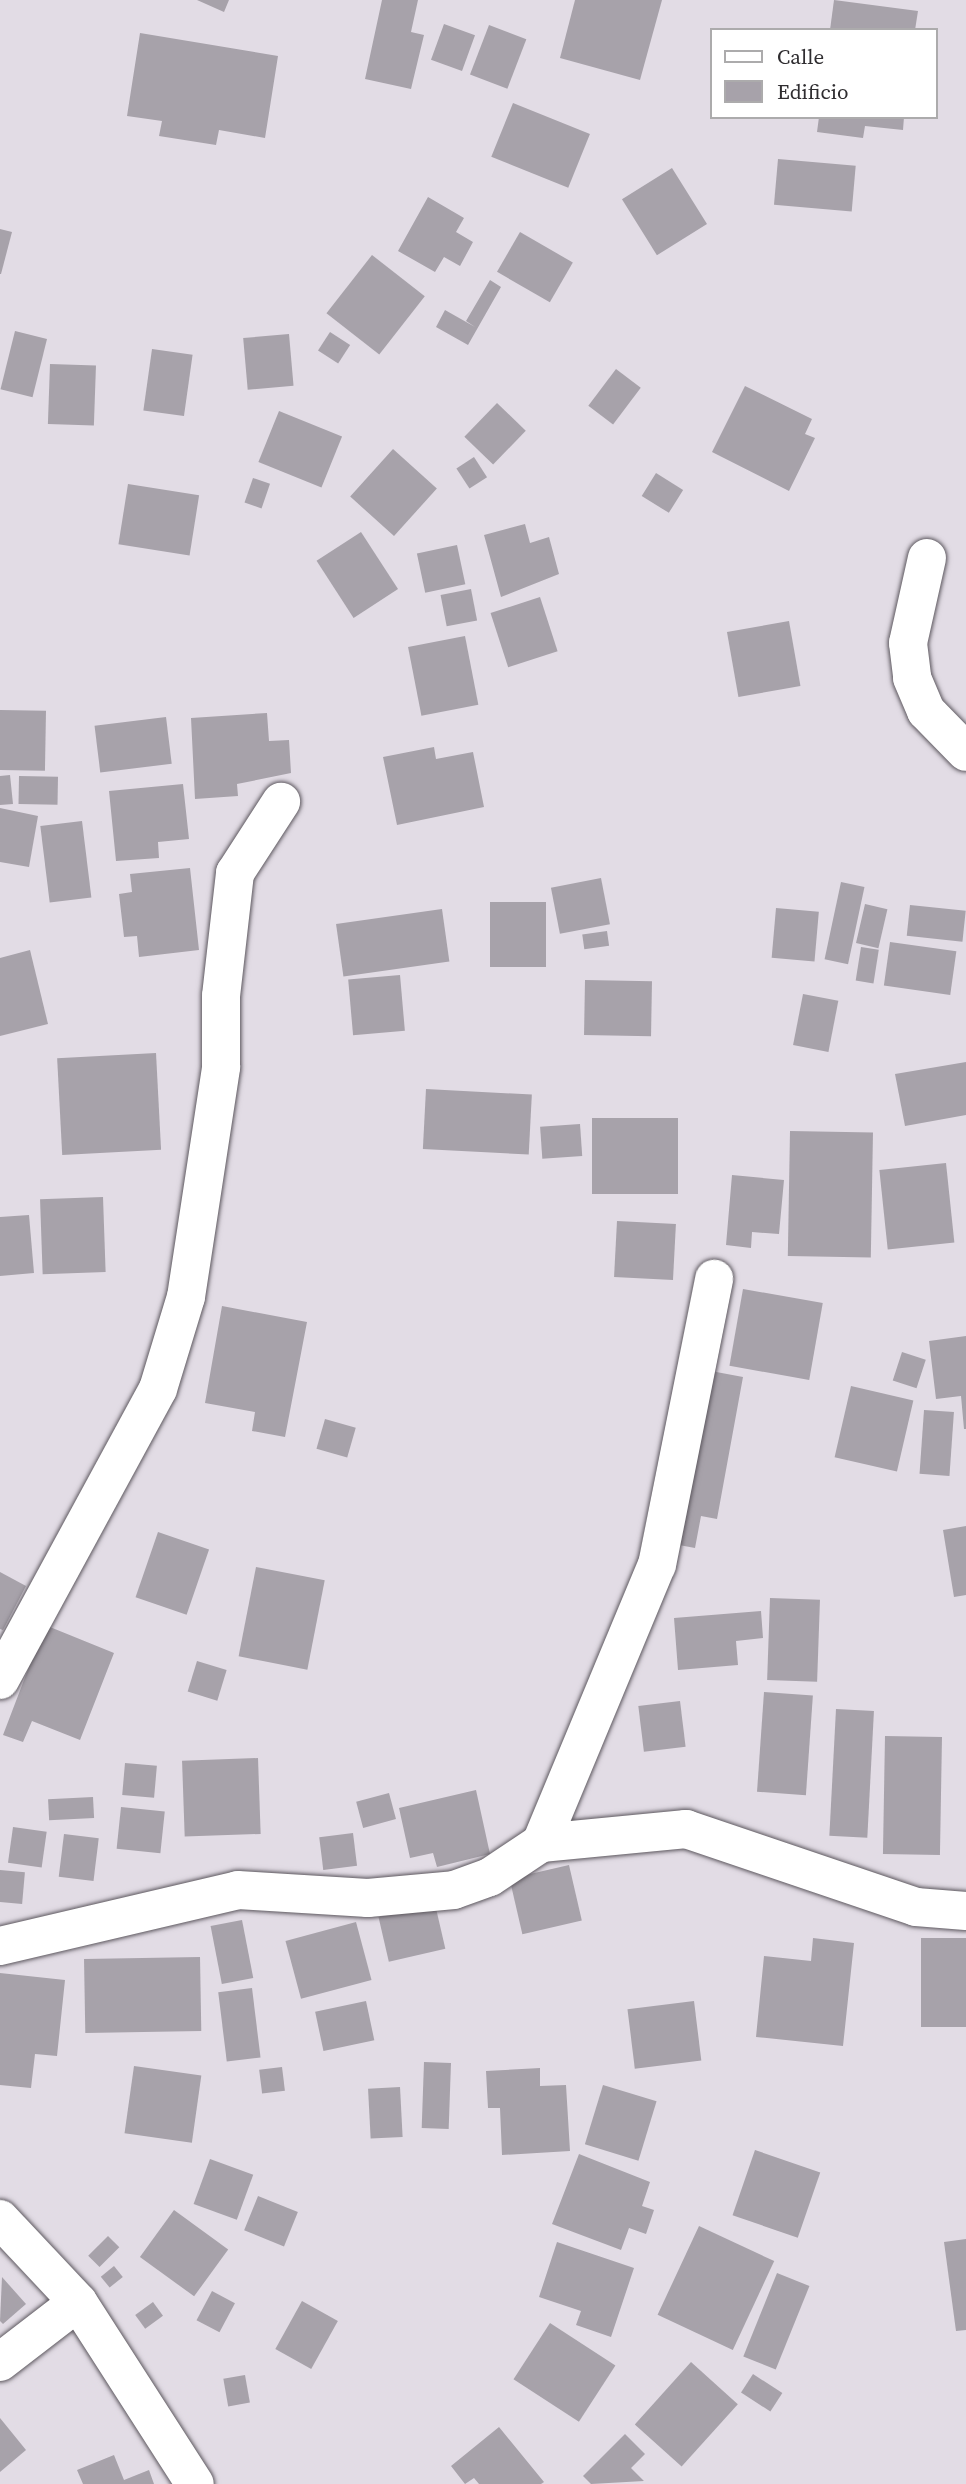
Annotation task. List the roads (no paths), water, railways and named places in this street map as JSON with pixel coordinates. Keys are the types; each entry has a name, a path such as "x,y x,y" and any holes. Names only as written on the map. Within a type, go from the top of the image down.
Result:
{"street":[{"path":"927,558 908,643 912,678 926,711 966,752"},
{"path":"0,1680 158,1389 186,1297 221,1067 221,996 235,873 281,802"},
{"path":"541,1843 657,1564 714,1279"},
{"path":"0,1946 238,1890 368,1898 454,1890 490,1877 541,1843 686,1829 916,1907 966,1911"},
{"path":"0,2219 78,2302 195,2484"},
{"path":"0,2362 78,2302"}]}
